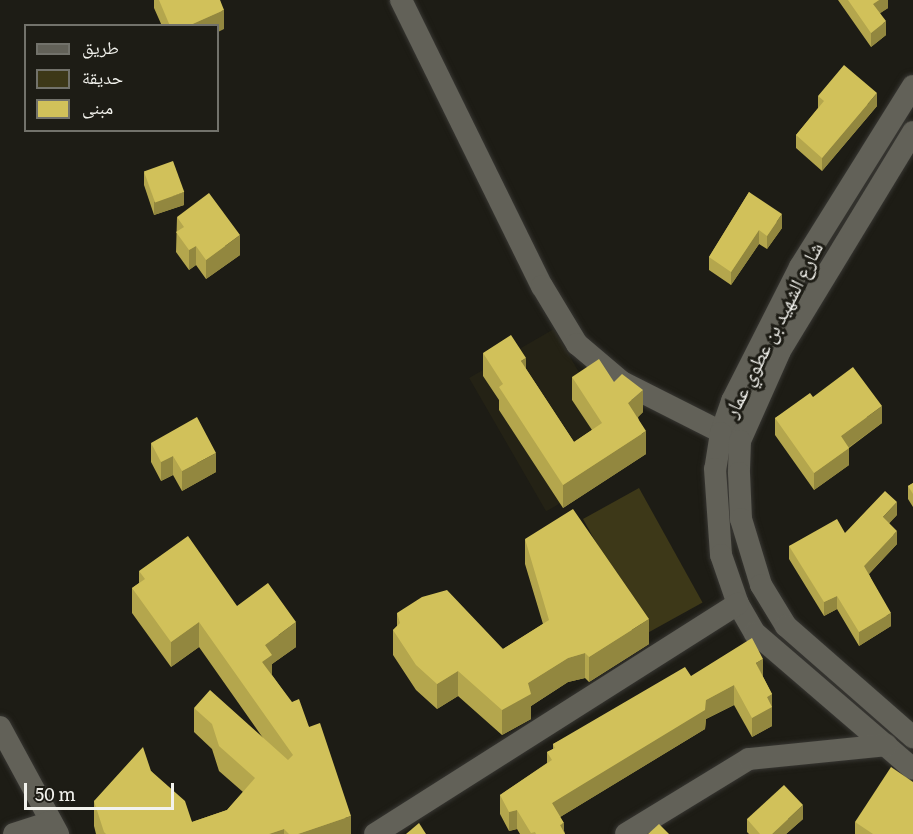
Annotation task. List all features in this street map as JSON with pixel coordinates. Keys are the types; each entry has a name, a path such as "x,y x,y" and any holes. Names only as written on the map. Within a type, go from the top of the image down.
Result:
{"street":[{"path":"401,0 537,276 577,344 622,382 730,437"},
{"name":"شارع الشهيد بن عطوي عمار","path":"913,86 800,267 732,401 730,437 741,519 760,585 786,626 913,737"},
{"name":"شارع الشهيد بن عطوي عمار","path":"913,132 780,351 730,437 715,469 716,519 721,555 738,604 755,633 913,769"},
{"path":"375,834 738,604"},
{"path":"0,727 54,828 14,834"},
{"path":"626,834 749,759 886,745"}],"shaded area":[{"path":"554,329 631,462 546,511 469,378"}],"green space":[{"path":"639,488 703,603 647,634 583,519"}],"building":[{"path":"159,0 220,0 224,10 192,24 169,24"},
{"path":"848,0 879,0 873,4 886,21 871,33"},
{"path":"844,65 877,93 822,158 796,135 824,101 818,96"},
{"path":"173,161 184,192 155,203 144,172"},
{"path":"749,192 782,214 767,236 759,230 731,272 709,257"},
{"path":"209,193 240,235 206,260 196,246 189,250 176,232 184,227 177,217"},
{"path":"511,335 526,358 521,361 574,442 602,423 572,377 599,359 614,382 622,374 643,390 628,403 646,431 563,485 499,387 503,384 483,353"},
{"path":"853,367 882,406 841,436 849,448 814,473 775,418 810,393 813,397"},
{"path":"197,417 216,453 182,471 173,456 161,462 151,443"},
{"path":"913,483 913,494 908,486"},
{"path":"885,491 897,502 883,517 897,531 864,566 891,613 859,632 837,596 824,602 789,546 837,519 845,533"},
{"path":"573,509 649,619 589,657 585,653 568,658 528,683 531,694 502,710 458,671 437,684 416,665 393,630 400,623 397,613 422,597 447,590 503,649 549,620 525,539"},
{"path":"188,536 237,606 268,583 296,622 265,645 272,655 262,662 292,702 299,699 309,727 320,723 351,816 298,834 289,834 284,829 269,834 106,834 104,832 94,801 143,747 151,771 185,801 192,822 227,810 255,778 219,746 212,724 194,708 210,690 288,760 293,755 199,622 171,642 132,588 145,579 139,571"},
{"path":"752,638 763,659 756,663 772,694 767,697 772,707 752,718 734,685 706,700 705,710 552,803 564,823 560,825 565,834 531,833 517,810 509,812 500,795 552,760 547,752 555,748 553,744 685,667 691,676"},
{"path":"891,767 913,782 913,834 873,834 855,822"},
{"path":"784,785 803,805 772,834 760,834 747,819"},
{"path":"419,823 426,834 406,834"},
{"path":"659,824 669,834 648,834"}]}
